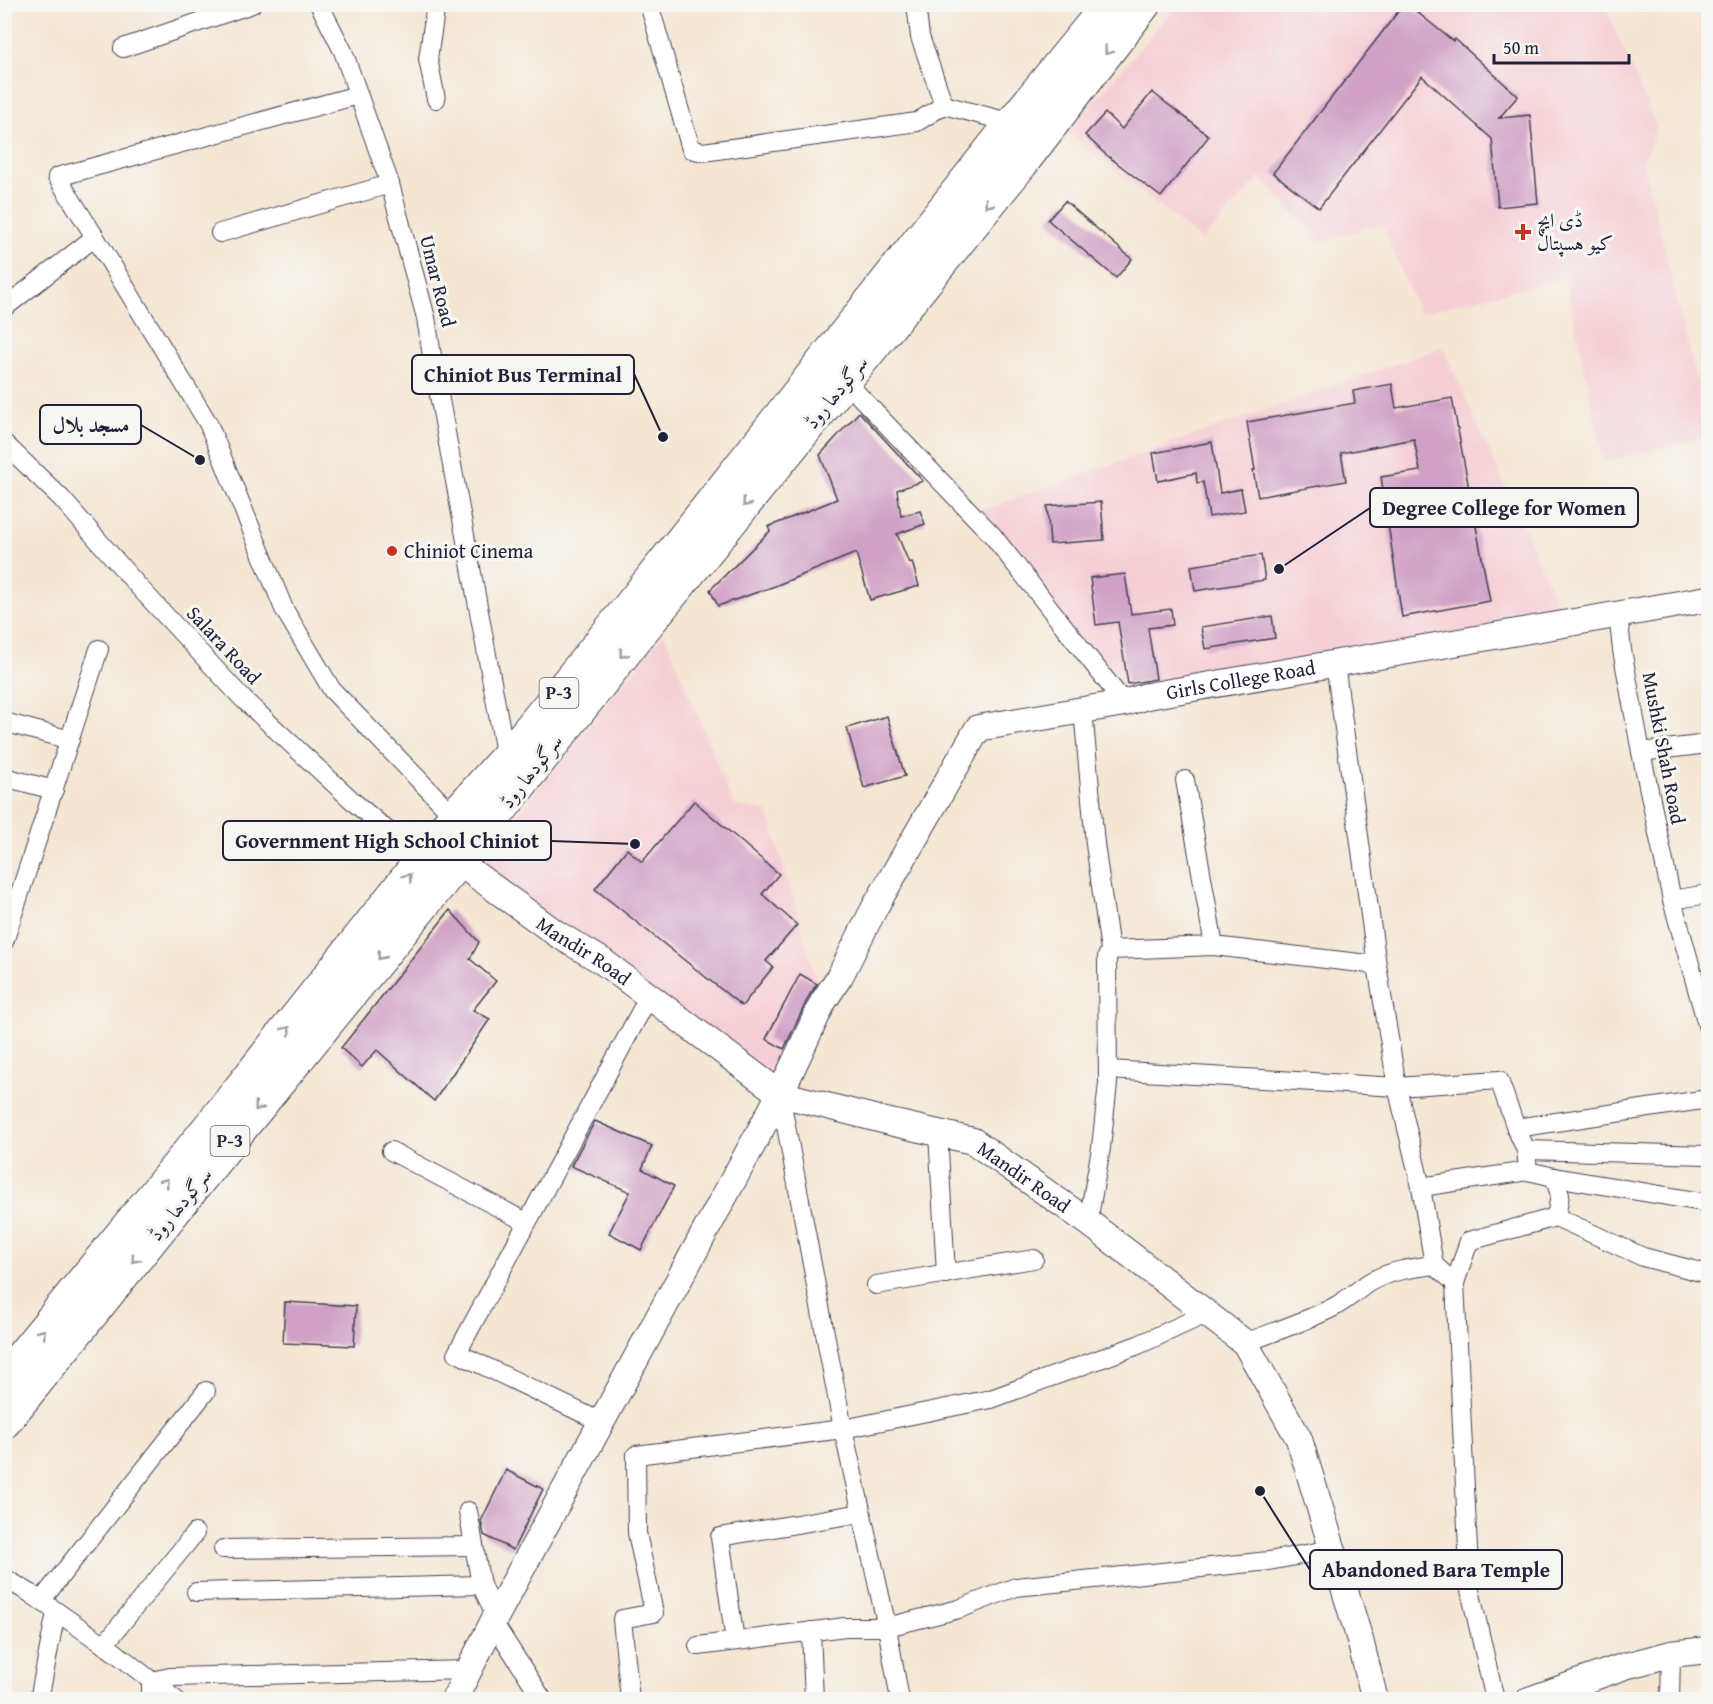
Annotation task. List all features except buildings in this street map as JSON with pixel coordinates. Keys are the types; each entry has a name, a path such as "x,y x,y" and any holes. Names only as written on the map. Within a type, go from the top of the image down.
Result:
{"highway":[{"name":"سرگودھا روڈ","path":"757,468 845,381 1109,4"},
{"name":"سرگودھا روڈ","path":"4,1422 226,1126 757,468 1009,144 1144,4"},
{"name":"سرگودھا روڈ","path":"446,853 454,816 635,619"},
{"name":"سرگودھا روڈ","path":"10,1360 226,1126"}],"street":[{"path":"123,48 252,4"},
{"name":"Umar Road","path":"319,4 343,51 390,184 426,318 506,758"},
{"path":"436,4 428,59 436,99"},
{"path":"650,4 691,149 704,152 917,122 944,105"},
{"path":"916,4 920,37 944,105 1009,144"},
{"path":"358,95 57,177 208,423 284,609 332,690 454,816"},
{"path":"220,233 390,184"},
{"path":"4,308 95,237"},
{"path":"845,381 993,536 1124,703"},
{"name":"Salara Road","path":"4,443 62,499 138,586 260,715 395,837 446,853"},
{"name":"Girls College Road","path":"780,1094 824,1002 875,907 978,728 1124,703 1147,696 1708,599"},
{"name":"Mushki Shah Road","path":"1618,614 1622,650 1641,752 1672,900 1703,987 1708,1028"},
{"path":"4,942 99,649"},
{"path":"1335,664 1377,965 1397,1087 1421,1187 1434,1265 1455,1283"},
{"path":"1083,710 1095,844 1110,950 1107,957 1109,1070 1101,1148 1088,1222"},
{"path":"4,722 70,740"},
{"path":"1641,752 1708,744"},
{"path":"4,777 54,790"},
{"path":"1185,780 1214,946"},
{"name":"Mandir Road","path":"446,853 557,934 602,961 780,1094 973,1141 1088,1222 1245,1343 1299,1438 1360,1640 1375,1700"},
{"path":"1672,900 1708,894"},
{"path":"1110,950 1214,946 1377,965"},
{"path":"601,1422 457,1353 649,996"},
{"path":"1109,1070 1397,1087 1499,1080 1526,1150 1528,1171"},
{"path":"454,1700 494,1619 780,1094"},
{"path":"780,1094 843,1429 887,1627 900,1700"},
{"path":"1516,1128 1708,1099"},
{"path":"938,1133 946,1274"},
{"path":"391,1150 526,1222"},
{"path":"1526,1150 1708,1155"},
{"path":"1421,1187 1528,1171 1708,1203"},
{"path":"1554,1177 1560,1195 1557,1217"},
{"path":"1495,1700 1470,1590 1455,1283 1469,1241 1557,1217 1643,1257 1708,1274"},
{"path":"876,1286 1034,1259"},
{"path":"1245,1343 1333,1308 1384,1275 1408,1268 1434,1265"},
{"path":"630,1700 622,1619 654,1613 637,1533 636,1455 843,1429 991,1399 1138,1345 1206,1314"},
{"path":"41,1601 206,1391"},
{"path":"468,1511 481,1585 494,1619 543,1700"},
{"path":"735,1641 720,1537 861,1513"},
{"path":"104,1645 195,1533"},
{"path":"224,1549 474,1546"},
{"path":"698,1646 845,1627 887,1627 959,1610 1016,1587 1269,1561 1332,1549"},
{"path":"4,1578 104,1645 176,1700"},
{"path":"196,1592 481,1585"},
{"path":"39,1700 56,1611"},
{"path":"812,1631 814,1700"},
{"path":"1529,1700 1625,1666 1671,1654 1708,1650"},
{"path":"1670,1700 1671,1654"},
{"path":"151,1681 170,1677 468,1670"},
{"path":"151,1681 151,1700"}],"shaded area":[{"name":"ڈی ایچ کیو ہسپتال","path":"1176,5 1605,5 1657,128 1643,162 1708,427 1708,436 1604,462 1565,277 1419,314 1382,223 1320,242 1260,177 1202,241 1069,132"},
{"path":"1443,347 1566,623 1124,703 972,514"},
{"path":"664,633 734,805 768,812 823,1002 780,1094 467,877"}],"place":[{"name":"ڈی ایچ کیو ہسپتال","path":"1523,232"},
{"name":"Chiniot Bus Terminal","path":"663,437"},
{"name":"مسجد بلال","path":"200,460"},
{"name":"Chiniot Cinema","path":"392,551"},
{"name":"Degree College for Women","path":"1279,569"},
{"name":"Government High School Chiniot","path":"635,844"},
{"name":"Abandoned Bara Temple","path":"1260,1491"}]}
